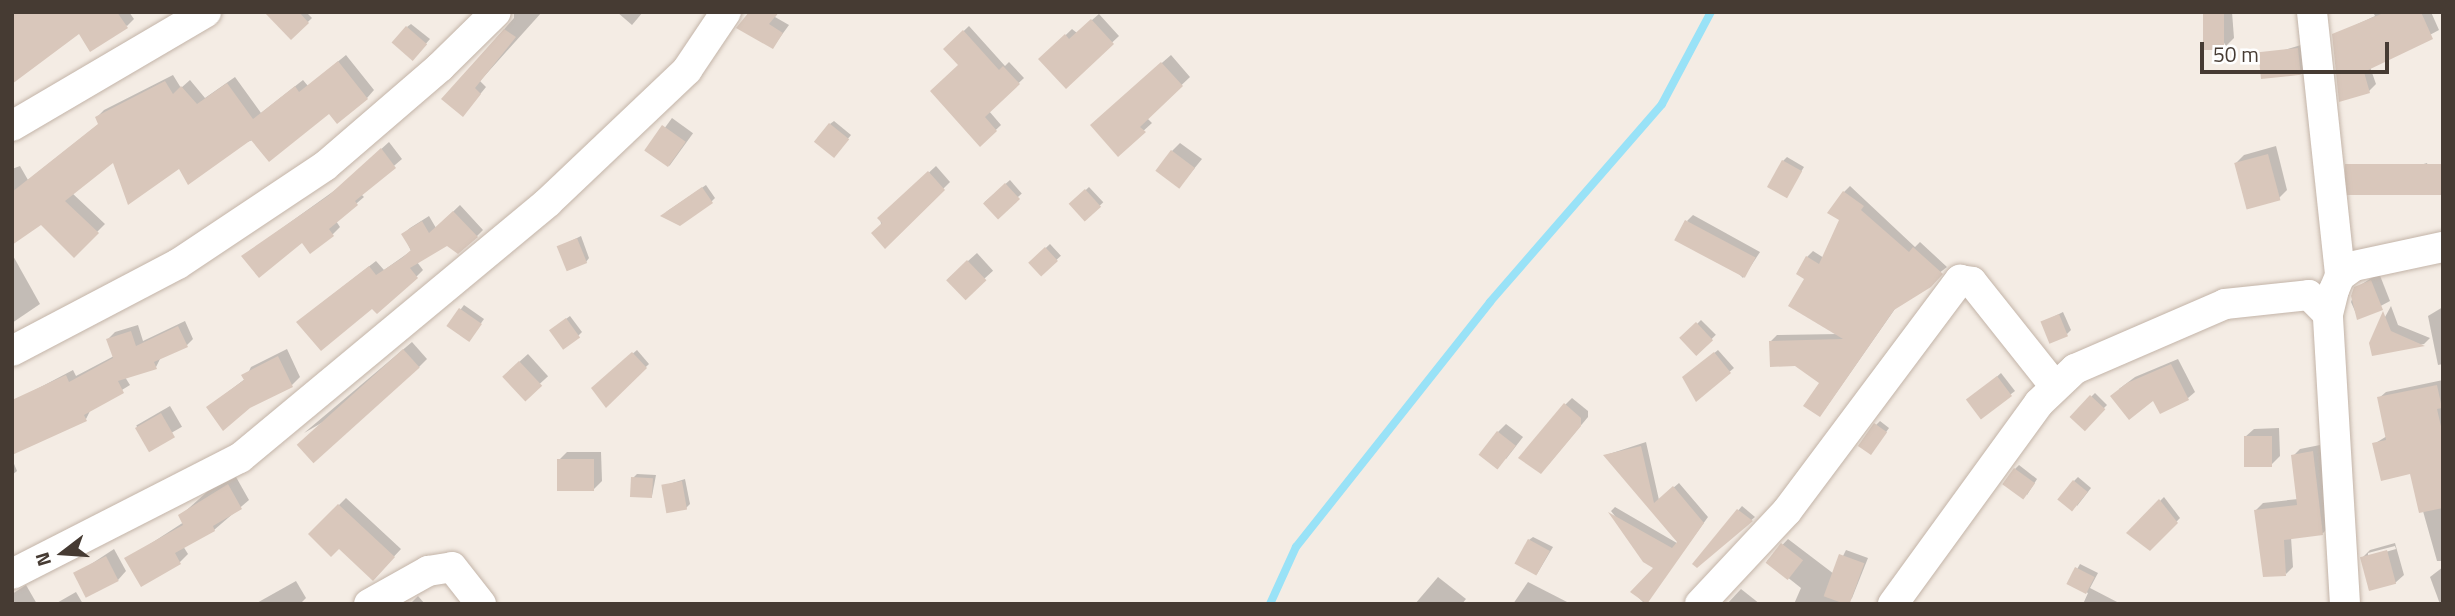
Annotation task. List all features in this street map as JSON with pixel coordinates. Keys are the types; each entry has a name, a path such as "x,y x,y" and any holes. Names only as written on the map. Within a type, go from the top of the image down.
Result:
{"street":[{"path":"12,126 206,12"},
{"path":"12,351 178,264 325,166 440,67 496,12"},
{"path":"12,574 240,458 548,202 687,70 726,12"},
{"path":"2312,12 2340,276 2328,314 2345,604"},
{"path":"2340,276 2371,261 2443,247"},
{"path":"1700,604 1787,511 1960,281 1972,282 2054,385"},
{"path":"1893,604 2054,385 2096,358 2225,304 2309,295 2328,314"},
{"path":"369,604 428,571 453,567 481,604"}],"building":[{"path":"12,12 117,12 128,28 90,52 79,34 12,84"},
{"path":"264,12 299,12 309,23 291,40"},
{"path":"749,12 779,12 769,24 783,33 773,49 736,28"},
{"path":"2203,12 2224,12 2224,50 2203,50"},
{"path":"2386,12 2421,12 2433,39 2364,72 2370,93 2339,102 2332,34"},
{"path":"1091,19 1114,44 1066,89 1038,59 1065,34 1069,39"},
{"path":"406,26 427,44 413,61 392,43"},
{"path":"504,29 516,37 475,88 481,94 463,117 441,99"},
{"path":"963,30 999,70 1003,66 1020,84 985,117 997,131 980,147 930,91 958,65 943,49"},
{"path":"2298,48 2301,75 2261,79 2258,52"},
{"path":"338,61 368,99 337,124 329,114 269,162 251,140 188,185 179,169 128,205 113,163 65,201 99,233 74,258 41,225 12,245 12,192 98,124 95,117 165,81 173,94 181,86 197,104 227,83 253,119 295,86 299,92"},
{"path":"1161,62 1183,86 1140,127 1146,132 1118,157 1090,125"},
{"path":"829,123 849,139 834,158 814,142"},
{"path":"662,125 686,142 668,167 644,150"},
{"path":"381,148 396,168 355,201 358,205 329,229 334,236 310,254 302,243 259,278 241,256 328,196"},
{"path":"1171,150 1195,168 1179,189 1155,171"},
{"path":"2268,154 2280,200 2247,209 2234,163"},
{"path":"1782,160 1802,171 1787,198 1767,187"},
{"path":"2345,164 2443,164 2443,195 2345,195"},
{"path":"928,171 945,190 885,249 871,233 882,223 877,218"},
{"path":"1005,183 1020,199 998,220 983,203"},
{"path":"702,187 713,203 680,226 660,216"},
{"path":"1085,189 1101,207 1085,222 1069,204"},
{"path":"1843,191 1864,206 1861,210 1909,252 1913,247 1943,274 1931,287 1894,310 1820,417 1803,406 1819,383 1795,366 1770,367 1769,341 1843,339 1788,306 1804,279 1796,274 1806,256 1819,264 1839,220 1827,213"},
{"path":"453,211 478,237 458,254 447,246 410,268 418,278 377,314 372,309 321,351 296,322 369,266 376,275 402,258 411,250 401,234 422,221 429,233"},
{"path":"1685,220 1756,258 1745,278 1674,240"},
{"path":"577,238 587,263 567,271 557,246"},
{"path":"1045,247 1058,261 1041,277 1028,263"},
{"path":"967,260 986,280 966,300 946,280"},
{"path":"2371,280 2383,310 2357,320 2351,296 2354,287"},
{"path":"459,308 482,324 469,342 446,326"},
{"path":"2383,311 2391,331 2425,346 2372,356 2369,343"},
{"path":"2059,314 2068,336 2049,344 2040,321"},
{"path":"566,318 580,337 563,350 549,330"},
{"path":"1696,322 1713,340 1696,356 1679,338"},
{"path":"178,326 188,347 154,362 157,369 118,381 124,393 84,415 87,421 12,455 12,400 66,375 69,382 113,358 106,339 131,331 136,346"},
{"path":"403,349 420,368 313,463 297,445"},
{"path":"632,352 647,368 606,408 591,388"},
{"path":"1714,352 1731,373 1696,402 1682,377"},
{"path":"278,356 293,387 250,408 223,431 206,407 244,380 241,375"},
{"path":"519,361 542,386 525,402 502,377"},
{"path":"2171,364 2189,400 2160,414 2153,401 2129,420 2110,396 2127,383"},
{"path":"1997,376 2012,396 1981,419 1966,399"},
{"path":"2437,385 2442,408 2437,409 2443,435 2443,508 2419,513 2410,474 2381,481 2372,443 2386,440 2377,397"},
{"path":"2090,395 2105,409 2085,431 2070,417"},
{"path":"1564,403 1581,418 1581,426 1541,474 1518,458"},
{"path":"161,413 175,437 149,452 135,428"},
{"path":"1874,423 1887,432 1871,455 1858,446"},
{"path":"1497,431 1516,446 1497,469 1479,455"},
{"path":"2244,436 2272,436 2272,467 2244,467"},
{"path":"1641,446 1654,503 1673,486 1704,523 1647,604 1630,592 1653,568 1643,562 1608,512 1672,548 1677,542 1603,455"},
{"path":"2313,451 2323,535 2284,540 2286,576 2263,577 2254,510 2297,505 2291,455"},
{"path":"557,459 594,459 594,491 557,491"},
{"path":"2014,468 2035,483 2023,499 2002,484"},
{"path":"631,477 653,478 652,498 630,497"},
{"path":"2073,480 2088,492 2072,511 2057,499"},
{"path":"682,481 687,510 666,513 661,485"},
{"path":"228,484 242,509 213,526 215,531 175,553 181,564 141,587 124,558 183,525 178,515"},
{"path":"2159,499 2178,523 2150,551 2126,533"},
{"path":"338,504 395,557 373,581 339,549 331,557 308,534"},
{"path":"1737,509 1753,521 1697,568 1692,564"},
{"path":"1528,539 1550,551 1536,576 1514,563"},
{"path":"1781,543 1803,560 1788,580 1766,563"},
{"path":"2387,550 2396,584 2369,591 2360,557"},
{"path":"1839,554 1864,563 1850,604 1824,596"},
{"path":"106,556 119,581 86,598 73,573"},
{"path":"2075,567 2095,577 2086,594 2066,584"}],"waterway":[{"path":"1270,604 1296,547 1490,302 1662,104 1711,12"}]}
